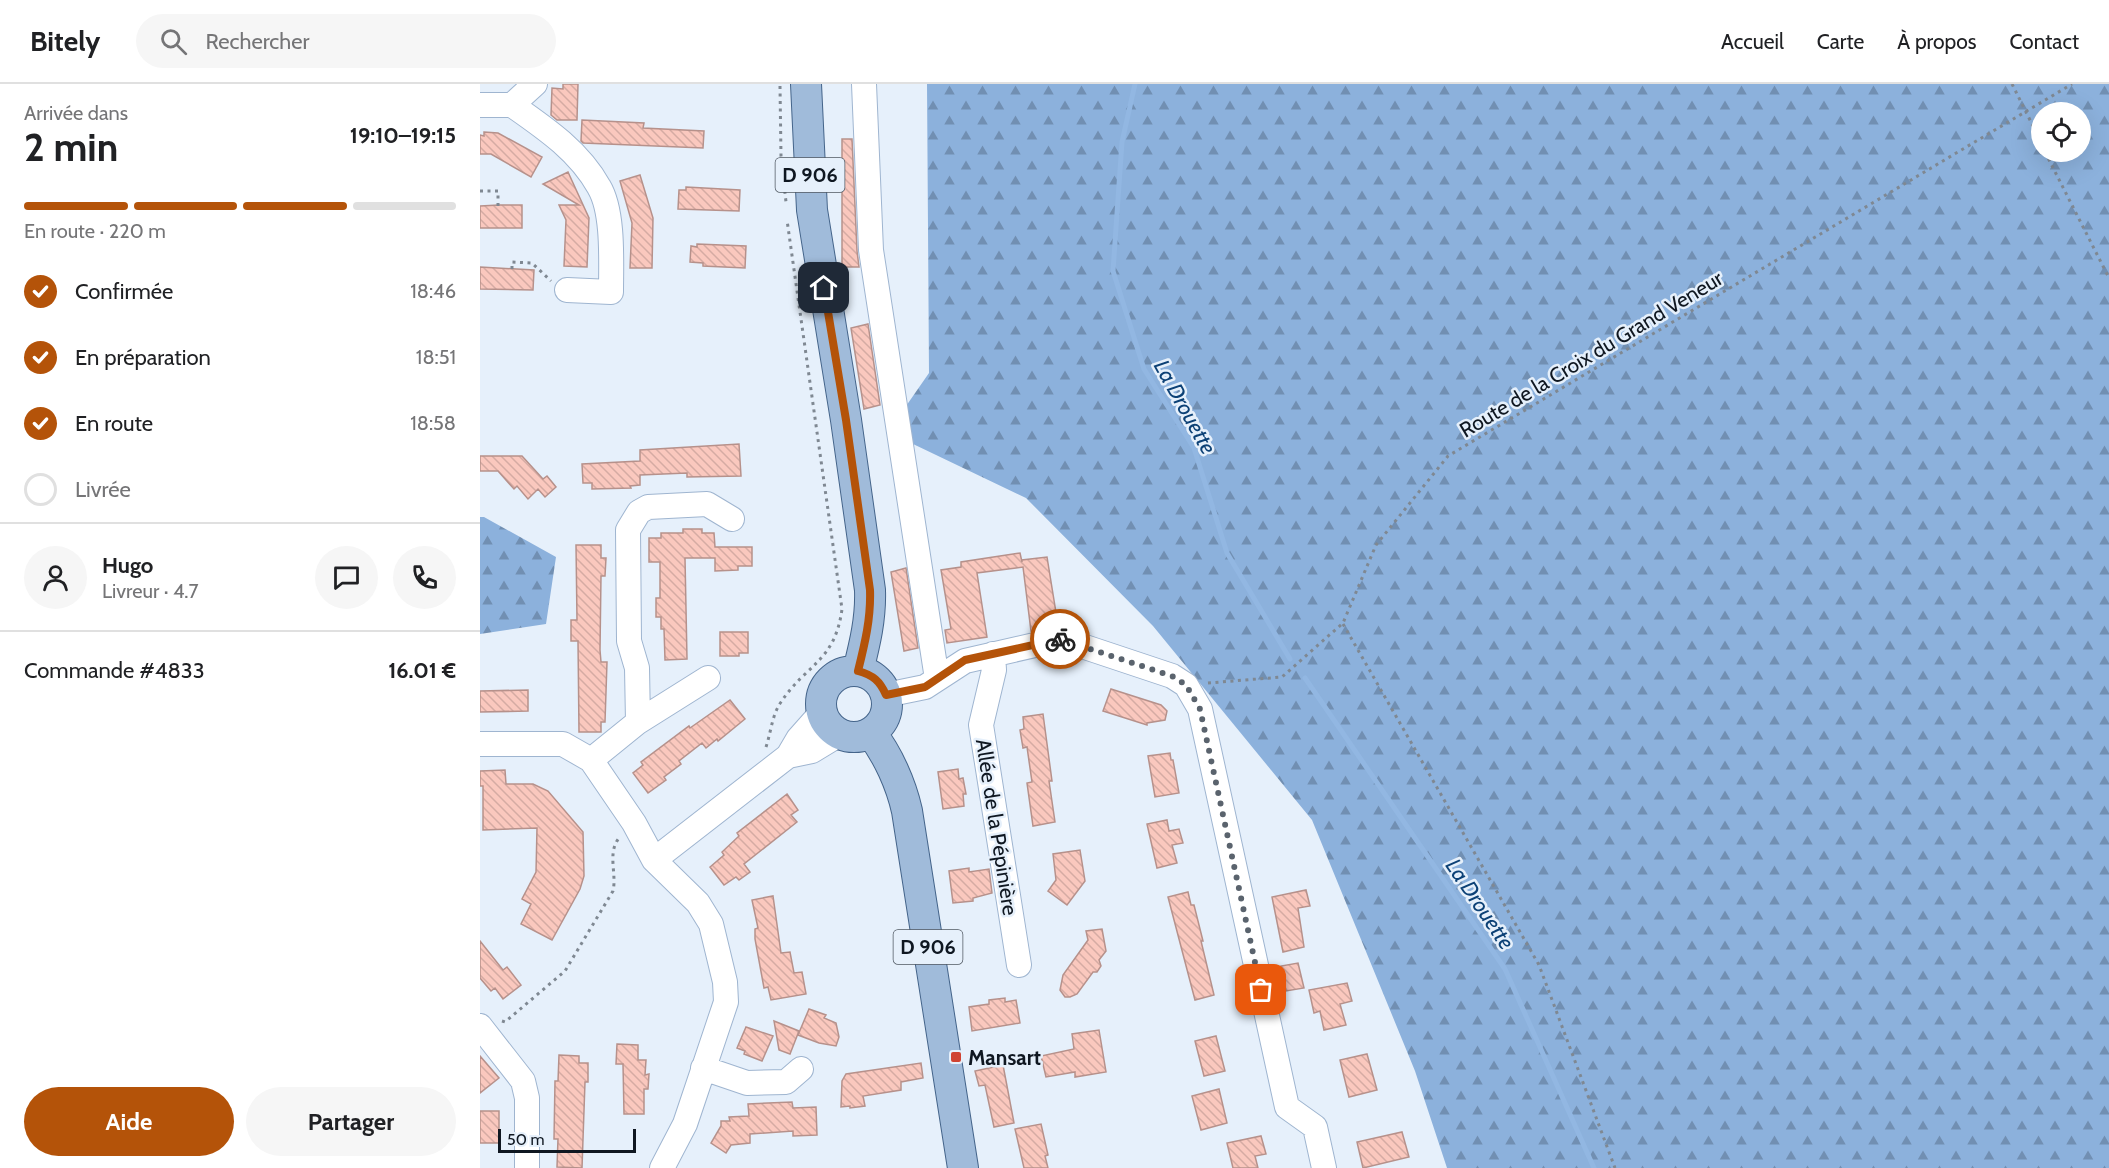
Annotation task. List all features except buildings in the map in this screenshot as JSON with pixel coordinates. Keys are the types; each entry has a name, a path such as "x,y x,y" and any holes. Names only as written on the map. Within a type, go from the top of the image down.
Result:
{"main road":[{"name":"D 906","path":"806,84 812,210 846,420 870,590 871,612 858,671"},
{"path":"848,671 858,671 876,679 886,695 885,717 871,733 861,737 850,737 831,723 821,702 823,691 829,682 837,675 848,671"},
{"name":"D 906","path":"871,733 896,778 907,812 963,1168"}],"street":[{"path":"512,105 535,84"},
{"path":"864,84 871,250 937,680"},
{"path":"480,105 512,105 553,133 578,158 600,188 609,218 611,292 567,290"},
{"path":"638,723 637,668 629,641 628,530 639,512 648,507 707,504 732,519"},
{"path":"886,695 925,687 965,660 1061,639 1172,676 1186,685 1200,709 1287,1107 1315,1127 1324,1168"},
{"name":"Allée de la Pépinière","path":"993,654 994,670 981,725 1019,965"},
{"path":"591,760 638,723 708,678"},
{"path":"654,860 777,752 831,723"},
{"path":"480,744 563,744 591,760 634,823 654,860 699,903 711,924 725,982 726,1002 685,1124 662,1168"},
{"path":"489,1023 523,1081 527,1098 526,1168"},
{"path":"703,1068 747,1083 786,1082 801,1069"}],"path":[{"path":"780,84 781,156 786,204"},
{"path":"2012,84 2031,123"},
{"name":"Route de la Croix du Grand Veneur","path":"1186,685 1282,677 1342,623 1376,545 1448,456 2072,84"},
{"path":"2050,162 2109,278"},
{"path":"480,191 498,191 498,208"},
{"path":"777,752 777,708 792,688 824,657 835,639 842,609 787,216"},
{"path":"512,269 512,262 532,263 557,287 567,290"},
{"path":"1342,623 1539,965 1615,1168"},
{"path":"489,1023 504,1022 566,971 613,891 615,843 623,831 634,823"}],"green space":[{"path":"927,84 2109,84 2109,1168 1447,1168 1415,1071 1312,820 1153,626 1026,498 888,432 929,373"},
{"path":"480,517 484,517 556,557 546,624 480,634"}],"waterway":[{"name":"La Drouette","path":"1135,84 1122,142 1113,271 1144,369 1194,448 1227,553 1290,659"},
{"name":"La Drouette","path":"1305,678 1505,969 1594,1168"}],"way so far":[{"path":"1060,639 1172,676 1186,685 1200,709 1261,990"}],"place":[{"name":"Mansart","path":"956,1057"}],"route":[{"path":"824,288 846,420 870,590 871,612 858,671 868,673 876,679 886,695 909,692 925,687 965,660 1060,639"}]}
